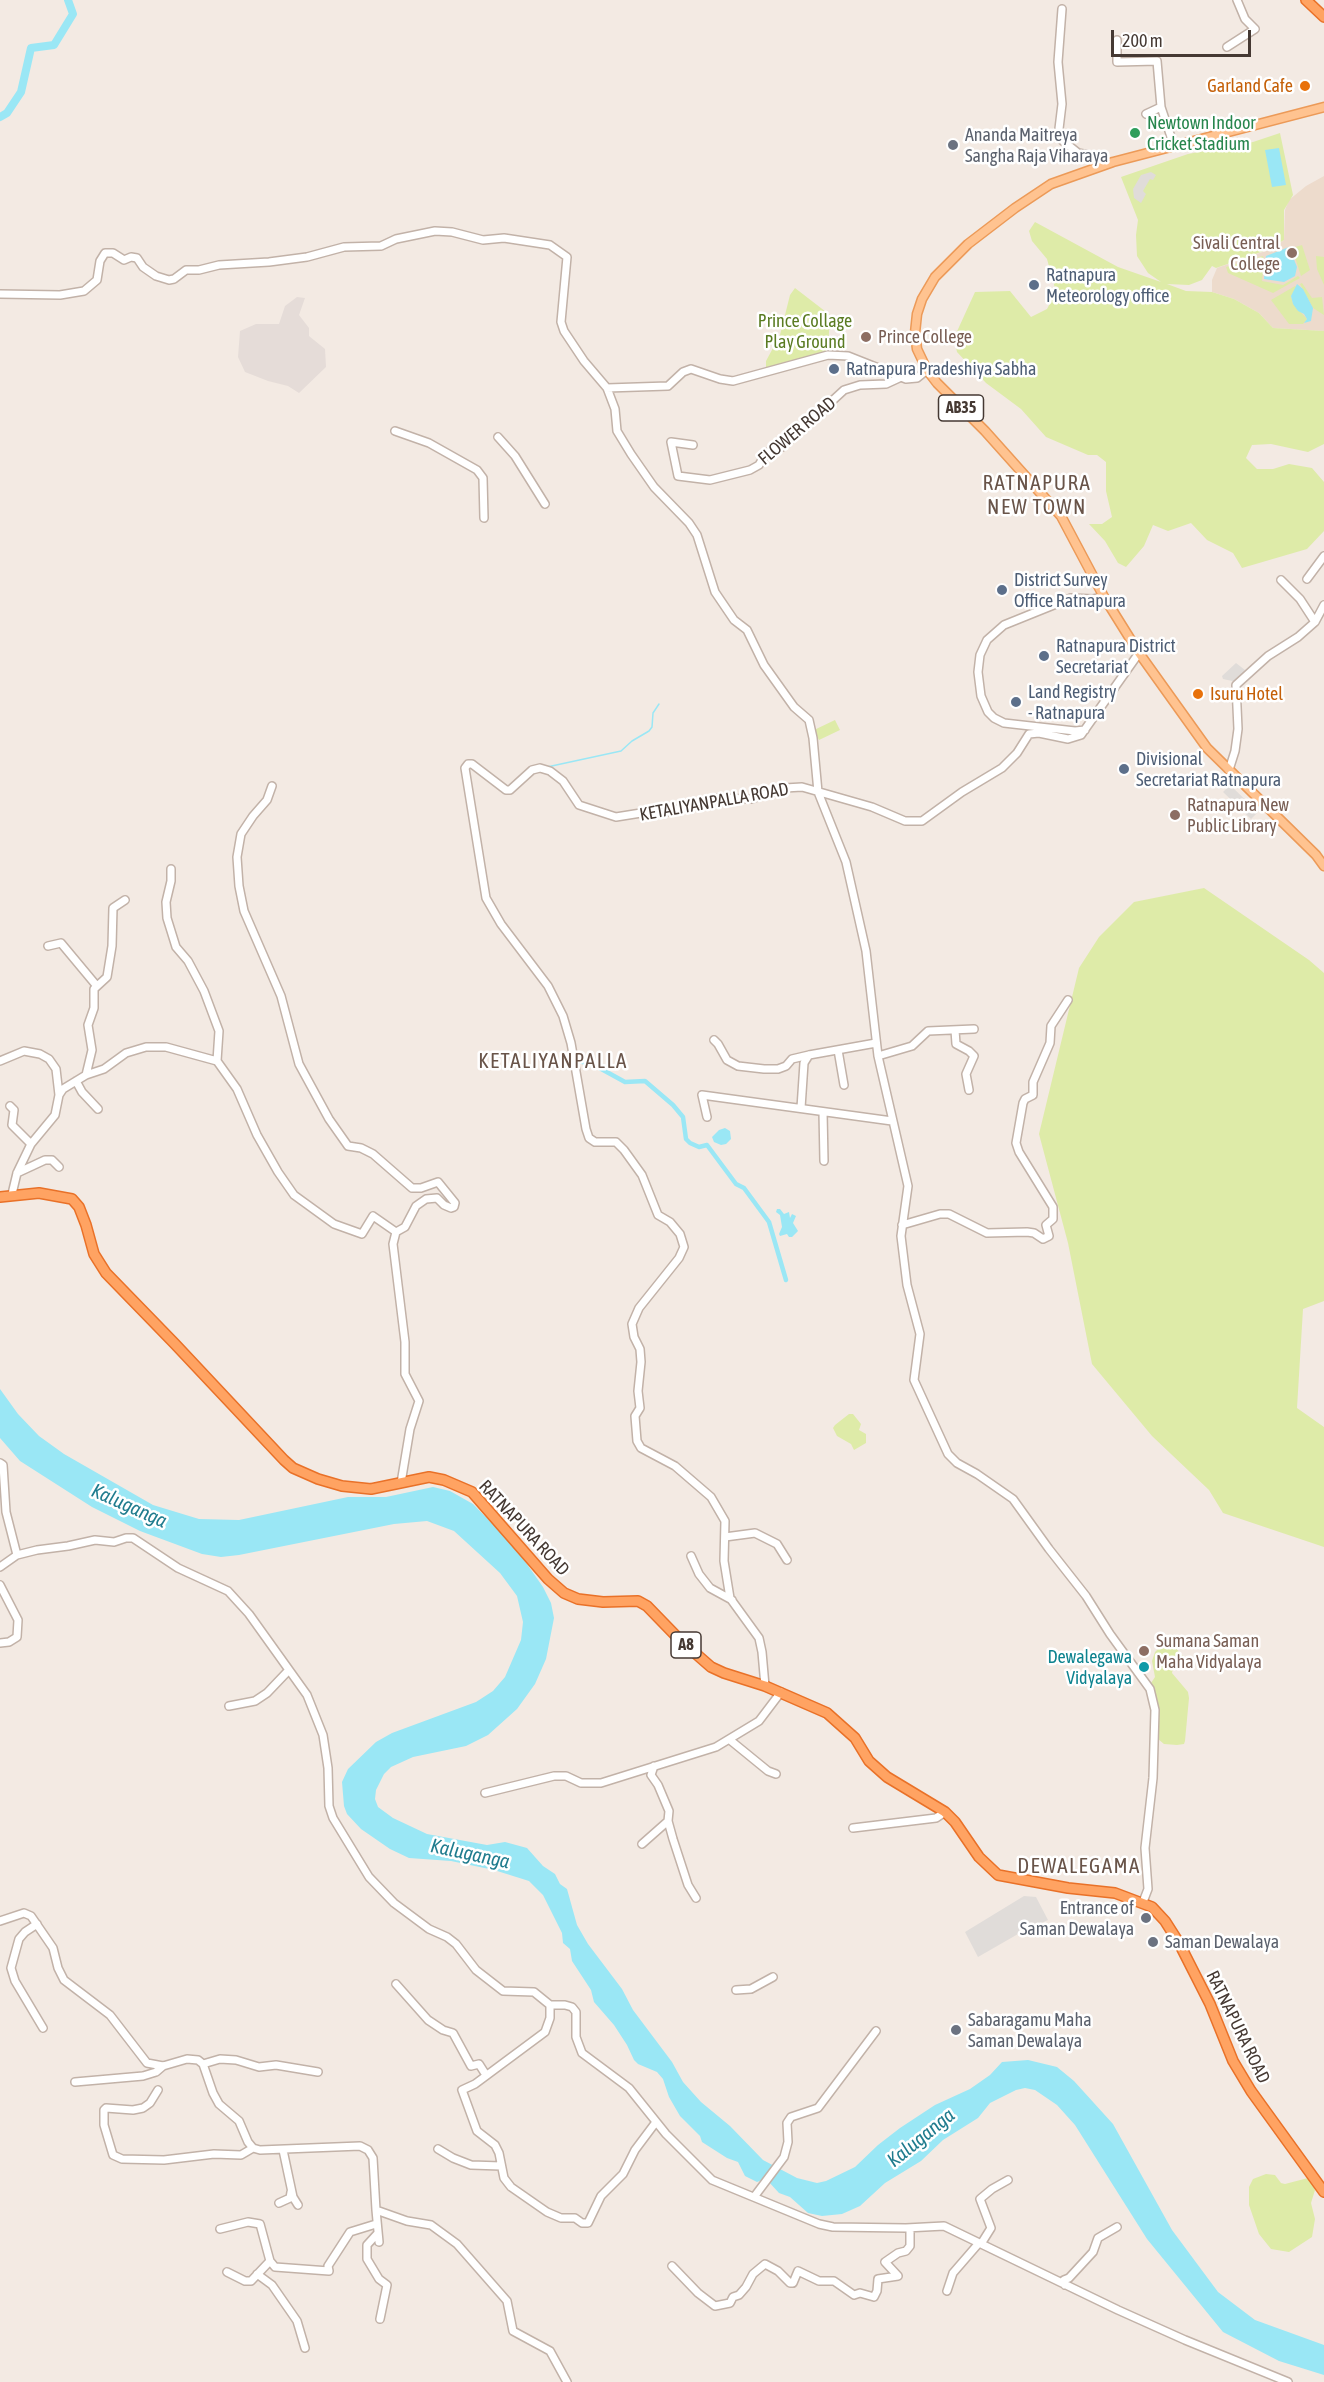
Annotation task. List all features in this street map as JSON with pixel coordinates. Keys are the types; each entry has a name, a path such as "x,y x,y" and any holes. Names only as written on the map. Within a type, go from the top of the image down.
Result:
{"highway":[{"path":"1306,0 1324,17"},
{"name":"RATNAPURA ROAD","path":"0,1197 39,1193 72,1199 79,1207 94,1254 106,1273 293,1468 342,1486 371,1489 429,1477 444,1480 472,1492 548,1580 564,1593 578,1599 638,1601 647,1606 679,1639 711,1667 781,1692 827,1713 855,1738 869,1761 887,1778 945,1812 955,1822 979,1857 998,1875 1068,1888 1115,1893 1152,1907 1165,1921 1179,1943 1210,2004 1233,2061 1251,2091 1324,2192"}],"main road":[{"name":"AB35","path":"1320,858 1207,748 1138,652 1104,597 1061,516 927,370 917,349 915,333 922,298 935,277 961,250 1051,184 1104,165 1321,107"},
{"path":"1320,858 1324,866"}],"street":[{"path":"1227,47 1255,29 1245,19 1237,0"},
{"path":"1062,9 1058,62 1062,104 1058,137 1078,153 1099,157 1104,165"},
{"path":"1117,40 1117,62 1157,61 1161,107 1174,146"},
{"path":"1146,114 1161,107"},
{"path":"0,294 60,295 84,291 97,280 100,261 105,253 113,252 124,260 131,257 137,258 143,267 156,276 169,279 174,279 186,270 307,257 344,247 381,246 396,239 435,231 452,232 483,240 514,239 550,244 567,257 561,322 564,331 607,388 615,409 617,431 631,454 654,487 689,523 697,536 716,592 734,620 747,630 764,665 794,707 809,720 818,792 846,862 866,951 878,1056 908,1186 901,1236 907,1285 920,1334 914,1380 948,1454 957,1463 978,1474 1013,1499 1086,1596 1150,1689 1155,1710 1153,1778 1145,1848 1148,1889 1143,1902"},
{"path":"607,388 668,386 683,372 691,369 733,381 828,355 848,356 899,378 912,379 927,370"},
{"name":"FLOWER ROAD","path":"693,445 671,442 678,476 710,480 750,470 759,465 766,453 782,447 844,390 886,384 899,378"},
{"path":"395,431 429,444 477,470 483,478 484,518"},
{"path":"498,438 515,456 545,504"},
{"path":"1307,579 1324,556"},
{"path":"1281,580 1319,620"},
{"path":"1104,597 1071,598 1004,625 987,640 980,656 978,672 981,696 988,712 1004,723 1075,731 1085,730 1138,652"},
{"path":"1229,770 1238,729 1236,685 1268,656 1319,620 1324,604"},
{"name":"KETALIYANPALLA ROAD","path":"765,1686 759,1638 732,1600 724,1561 725,1521 711,1497 675,1466 641,1448 636,1441 635,1416 640,1408 638,1391 641,1362 632,1324 639,1308 679,1258 684,1247 681,1234 670,1222 658,1215 642,1175 624,1150 616,1142 595,1142 590,1138 586,1129 568,1027 548,986 496,917 486,898 465,768 468,764 472,764 506,790 510,790 532,770 540,768 550,771 563,782 579,805 616,817 641,813 660,814 717,798 751,799 785,788 802,787 872,807 905,821 922,821 962,792 1002,768 1017,753 1029,734 1039,733 1074,739 1085,730"},
{"path":"272,786 267,800 241,834 237,857 239,886 244,911 281,996 299,1064 329,1119 348,1146 362,1148 373,1154 412,1188 421,1188 438,1182 455,1203 451,1208 437,1198 421,1202 405,1227 396,1232 393,1244 405,1342 405,1374 419,1401 410,1429 401,1483"},
{"path":"171,869 166,902 167,918 176,947 188,961 204,991 219,1031 217,1061"},
{"path":"86,1076 92,1050 88,1025 94,1008 94,989 107,977 112,946 113,908 125,900"},
{"path":"48,946 62,943 96,985"},
{"path":"903,1225 940,1214 949,1214 987,1233 1027,1232 1034,1233 1043,1239 1048,1236 1046,1225 1053,1219 1053,1207 1019,1152 1016,1143 1023,1103 1025,1099 1033,1095 1033,1082 1050,1043 1051,1026 1068,1000"},
{"path":"878,1056 912,1046 928,1031 974,1029"},
{"path":"955,1030 956,1044 974,1056 965,1080 969,1090"},
{"path":"714,1041 728,1060 738,1066 778,1069 786,1066 792,1059 876,1043"},
{"path":"59,1095 76,1081 104,1069 126,1053 146,1047 166,1047 217,1061 237,1089 257,1135 294,1195 334,1224 351,1232 362,1234 373,1216 396,1232"},
{"path":"838,1050 844,1084"},
{"path":"0,1061 24,1051 40,1054 49,1059 56,1069 59,1095 55,1115 31,1144 17,1173 12,1194"},
{"path":"801,1108 804,1063 809,1055"},
{"path":"76,1081 82,1092 98,1109"},
{"path":"707,1117 702,1095 892,1121"},
{"path":"10,1106 14,1110 12,1125 31,1144"},
{"path":"823,1112 824,1161"},
{"path":"17,1173 45,1160 52,1160 59,1167"},
{"path":"0,1463 3,1464 6,1512 17,1555"},
{"path":"725,1537 754,1533 777,1544 787,1560"},
{"path":"0,1568 17,1555 94,1540 114,1542 133,1538 178,1568 228,1591 249,1614 307,1695 323,1734 328,1768 329,1806 333,1818 369,1877 394,1903 429,1929 456,1944 476,1970 503,1991 534,1992 544,2003 572,2007 576,2012 576,2037 582,2053 629,2088 656,2122 712,2180 826,2226 850,2228 944,2226 1185,2340 1288,2382"},
{"path":"691,1556 699,1574 710,1588 732,1600"},
{"path":"0,1585 18,1620 17,1639 0,1643"},
{"path":"229,1706 255,1701 267,1693 288,1671"},
{"path":"485,1794 554,1776 566,1776 581,1783 601,1783 730,1740 759,1721 781,1692"},
{"path":"730,1740 768,1771 776,1774"},
{"path":"654,1766 651,1775 669,1811 668,1821 688,1885 696,1898"},
{"path":"853,1828 936,1818 945,1812"},
{"path":"642,1844 668,1821"},
{"path":"0,1921 24,1913 31,1916 53,1948 64,1980 110,2015 147,2063 163,2066"},
{"path":"37,1924 19,1939 11,1968 15,1981 42,2028"},
{"path":"736,1990 751,1989 772,1977"},
{"path":"396,1984 428,2020 443,2030 453,2033 471,2066 479,2064 486,2075"},
{"path":"550,2005 550,2018 545,2032 475,2084 462,2090 477,2131 495,2145 504,2178 511,2187 533,2204 561,2218 575,2218 582,2223 588,2223 601,2196 623,2174 635,2150 656,2122"},
{"path":"754,2197 784,2157 788,2142 787,2123 791,2117 818,2108 876,2031"},
{"path":"75,2082 143,2076 156,2072 163,2066 187,2059 198,2060 203,2064 219,2104 239,2121 253,2148 284,2150 360,2146 368,2150 373,2158 379,2242"},
{"path":"203,2064 220,2059 236,2060 259,2067 276,2065 318,2072"},
{"path":"158,2090 150,2103 143,2108 133,2110 106,2108 104,2110 104,2126 113,2155 122,2159 164,2160 214,2154 242,2155 253,2148"},
{"path":"438,2149 477,2168 501,2166"},
{"path":"284,2150 292,2189 298,2205"},
{"path":"947,2291 952,2273 991,2228 980,2199 992,2188 1008,2180"},
{"path":"279,2203 290,2198 292,2189"},
{"path":"376,2210 407,2221 431,2224 456,2244 507,2301 513,2331 550,2351 567,2382"},
{"path":"220,2229 248,2222 260,2224 270,2261 275,2267 288,2270 329,2271 328,2266 350,2232 376,2224"},
{"path":"672,2266 698,2293 715,2306 730,2303 733,2297 739,2295 746,2287 753,2274 765,2264 778,2271 790,2283 793,2283 798,2271 819,2281 834,2281 854,2295 860,2293 874,2297 878,2278 898,2276 885,2262 910,2247 910,2228"},
{"path":"1065,2285 1064,2280 1070,2278 1093,2252 1098,2238 1117,2228"},
{"path":"378,2233 367,2245 367,2259 379,2279 387,2285 380,2319"},
{"path":"227,2272 245,2281 250,2281 270,2261"},
{"path":"257,2274 272,2285 297,2321 305,2348"}],"shaded area":[{"path":"1151,172 1156,175 1153,180 1150,179 1143,191 1146,194 1141,203 1134,198 1133,189 1141,175"},
{"name":"Sivali Central College","path":"1324,176 1324,331 1273,328 1259,313 1234,299 1212,292 1212,280 1217,268 1271,249 1284,240 1285,210 1289,200 1306,186"},
{"path":"297,297 305,298 299,315 309,328 309,336 325,349 326,367 299,393 288,386 245,372 238,357 240,331 256,324 279,324 285,306"},
{"path":"1236,663 1245,670 1243,675 1237,682 1223,679 1222,676"},
{"path":"1230,785 1258,812 1251,819 1223,792"},
{"path":"1024,1896 1036,1897 1048,1920 978,1957 965,1932"}],"green space":[{"path":"1280,133 1293,195 1284,210 1284,240 1248,257 1216,268 1212,266 1202,280 1189,285 1167,284 1186,291 1212,292 1234,299 1259,313 1273,328 1324,331 1324,444 1308,452 1271,444 1252,445 1246,458 1257,469 1273,469 1289,464 1312,468 1324,482 1324,531 1307,549 1242,568 1233,553 1207,540 1191,523 1168,531 1153,525 1144,546 1126,567 1118,563 1105,541 1089,524 1102,524 1112,517 1106,491 1106,462 1097,455 1088,455 1046,437 1021,409 986,383 957,352 954,338 975,292 1010,291 1031,317 1047,309 1056,292 1047,259 1032,241 1029,231 1035,222 1118,267 1161,282 1148,273 1137,256 1138,220 1121,177 1188,154 1253,142"},
{"path":"1302,245 1310,270 1301,276 1292,248"},
{"path":"1263,256 1262,281 1283,285 1298,276 1300,278 1273,293 1228,273 1226,267"},
{"path":"1316,256 1324,257 1324,285 1317,269"},
{"path":"1302,283 1312,298 1322,297 1324,315 1313,308 1300,284"},
{"path":"1295,286 1297,288 1291,296 1293,304 1307,319 1303,324 1289,324 1271,300"},
{"name":"Prince Collage Play Ground","path":"795,288 830,315 828,349 766,369 766,361 780,335 790,295"},
{"path":"835,720 840,730 819,740 814,730"},
{"path":"1204,888 1309,960 1324,973 1324,1301 1303,1309 1297,1408 1324,1427 1324,1547 1223,1513 1209,1490 1152,1436 1092,1364 1068,1243 1039,1134 1079,968 1099,937 1134,902"},
{"path":"849,1414 853,1414 861,1424 859,1430 866,1434 866,1443 854,1450 851,1444 837,1436 833,1428"},
{"path":"1171,1643 1184,1657 1184,1662 1173,1668 1172,1673 1188,1692 1189,1698 1185,1741 1184,1744 1177,1745 1164,1744 1158,1739 1157,1706 1151,1683 1155,1677 1152,1661 1155,1652 1161,1646"},
{"path":"1266,2174 1275,2175 1281,2183 1285,2184 1308,2178 1315,2190 1311,2203 1315,2219 1312,2237 1289,2252 1271,2249 1259,2234 1249,2205 1249,2187 1253,2179"}],"water":[{"path":"1279,148 1286,185 1272,187 1265,150"},
{"path":"1289,247 1297,267 1295,276 1284,282 1264,279 1266,256"},
{"path":"1297,284 1303,289 1313,308 1311,321 1304,323 1307,319 1293,304 1291,296"},
{"path":"725,1128 730,1131 731,1139 721,1145 714,1142 712,1137"},
{"path":"777,1209 784,1214 789,1212 790,1218 792,1214 796,1216 793,1223 798,1231 792,1237 787,1234 780,1236 782,1227"},
{"name":"Kaluganga","path":"0,1389 18,1414 39,1436 64,1454 153,1505 199,1519 239,1520 348,1497 386,1497 433,1487 450,1491 473,1504 515,1547 543,1587 551,1603 554,1618 546,1659 535,1684 517,1709 488,1735 466,1746 413,1757 391,1767 384,1774 376,1790 375,1799 378,1807 393,1818 427,1834 487,1845 505,1842 527,1848 543,1866 555,1874 560,1884 567,1889 577,1925 588,1944 622,1989 633,2010 672,2062 683,2082 763,2160 797,2178 817,2183 855,2167 900,2128 935,2105 970,2089 990,2075 1002,2062 1028,2060 1057,2067 1074,2081 1113,2124 1172,2230 1218,2292 1255,2320 1324,2345 1324,2375 1279,2361 1223,2332 1147,2239 1075,2125 1057,2105 1035,2090 1025,2088 1016,2090 990,2103 978,2118 943,2140 921,2161 885,2183 860,2206 842,2214 822,2216 808,2213 790,2197 779,2193 768,2181 757,2182 745,2176 738,2162 727,2158 702,2142 700,2136 680,2116 669,2097 663,2079 657,2072 634,2060 614,2025 594,2002 591,1990 572,1961 570,1949 563,1943 562,1933 543,1895 529,1881 494,1870 451,1861 409,1858 390,1849 361,1829 347,1814 342,1782 348,1769 376,1742 392,1733 476,1702 493,1691 505,1677 521,1640 523,1622 517,1596 500,1573 454,1531 427,1521 394,1524 239,1555 221,1557 202,1554 140,1531 92,1507 20,1461 0,1438"}],"waterway":[{"path":"0,117 7,113 21,92 31,48 54,45 73,14 68,0"},
{"path":"547,767 621,751 649,731 652,727 653,713 659,704"},
{"path":"576,1063 579,1061 594,1065 625,1082 645,1081 673,1105 683,1117 686,1139 699,1147 707,1145 736,1184 744,1188 769,1222 786,1280"}],"place":[{"name":"Garland Cafe","path":"1305,86"},
{"name":"Newtown Indoor Cricket Stadium","path":"1135,133"},
{"name":"Ananda Maitreya Sangha Raja Viharaya","path":"953,145"},
{"name":"Sivali Central College","path":"1292,253"},
{"name":"Ratnapura Meteorology office","path":"1034,285"},
{"name":"Prince College","path":"866,337"},
{"name":"Ratnapura Pradeshiya Sabha","path":"834,369"},
{"name":"District Survey Office Ratnapura","path":"1002,590"},
{"name":"Ratnapura District Secretariat","path":"1044,656"},
{"name":"Isuru Hotel","path":"1198,694"},
{"name":"Land Registry - Ratnapura","path":"1016,702"},
{"name":"Divisional Secretariat Ratnapura","path":"1124,769"},
{"name":"Ratnapura New Public Library","path":"1175,815"},
{"name":"Sumana Saman Maha Vidyalaya","path":"1144,1651"},
{"name":"Dewalegawa Vidyalaya","path":"1144,1667"},
{"name":"Entrance of Saman Dewalaya","path":"1146,1918"},
{"name":"Saman Dewalaya","path":"1153,1942"},
{"name":"Sabaragamu Maha Saman Dewalaya","path":"956,2030"}],"district":[{"name":"RATNAPURA NEW TOWN","path":"1037,495"},
{"name":"KETALIYANPALLA","path":"553,1061"},
{"name":"DEWALEGAMA","path":"1079,1866"}]}
